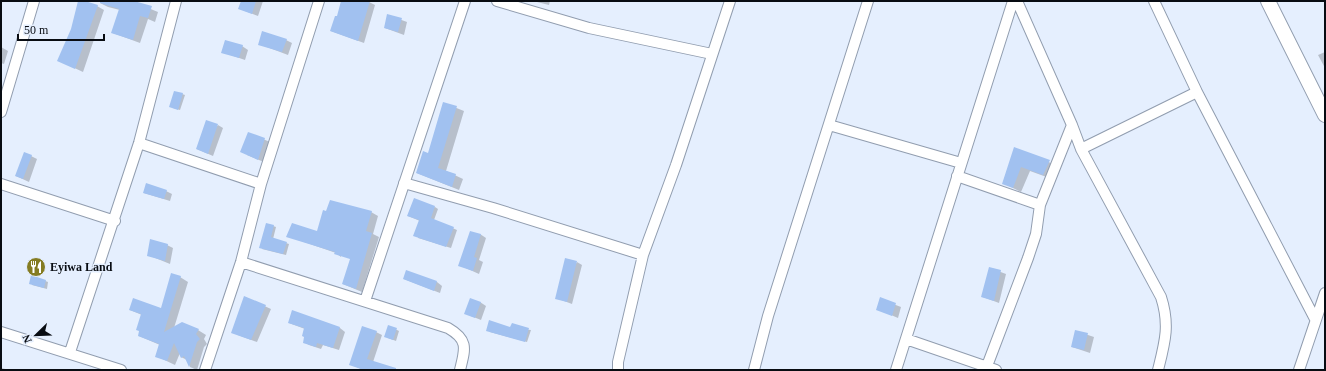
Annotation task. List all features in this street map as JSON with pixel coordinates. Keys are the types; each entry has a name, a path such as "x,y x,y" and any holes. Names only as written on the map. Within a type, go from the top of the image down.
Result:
{"street":[{"path":"1,112 34,1"},
{"path":"70,352 139,143 176,1"},
{"path":"205,370 241,262 261,184 319,1"},
{"path":"364,301 465,1"},
{"path":"496,1 589,28 712,54"},
{"path":"618,370 618,362 643,255 676,165 730,1"},
{"path":"754,370 768,316 868,1"},
{"path":"896,370 1013,1"},
{"path":"1017,1 1081,149 1161,297 1167,323 1166,338 1158,370"},
{"path":"1154,1 1197,92 1315,319"},
{"path":"1268,1 1325,115"},
{"path":"1081,149 1197,92"},
{"path":"829,125 961,162"},
{"path":"906,339 992,368 1036,234 1040,205 1072,126"},
{"path":"139,143 261,184"},
{"path":"958,176 1040,205"},
{"path":"1,184 114,221"},
{"path":"404,184 493,208 643,255"},
{"path":"241,262 448,328 456,332 463,342 464,350 460,370"},
{"path":"1299,370 1325,292"},
{"path":"1,332 70,352 121,370"}],"building":[{"path":"78,1 85,1 98,5 75,69 57,61 71,29"},
{"path":"100,1 134,1 152,6 148,18 140,16 133,40 111,33 119,9 100,3"},
{"path":"241,1 256,1 252,14 238,9"},
{"path":"341,1 370,1 358,41 330,31 335,16 337,16"},
{"path":"387,14 402,18 398,32 384,28"},
{"path":"262,31 287,39 282,52 258,45"},
{"path":"225,40 243,45 239,58 221,53"},
{"path":"174,91 183,93 178,110 169,107"},
{"path":"443,102 457,106 438,168 456,174 452,187 416,173 423,151 428,153"},
{"path":"206,120 218,124 208,154 196,149"},
{"path":"248,132 265,138 258,160 240,152"},
{"path":"1014,147 1050,160 1043,175 1021,167 1013,188 1002,184"},
{"path":"24,152 32,155 23,179 15,176"},
{"path":"146,183 167,190 164,199 143,193"},
{"path":"414,198 435,206 431,218 454,227 446,247 413,236 419,220 407,216"},
{"path":"330,200 372,211 366,231 372,233 356,289 342,284 350,259 334,254 335,252 286,237 292,223 317,231 323,210 326,211"},
{"path":"266,223 274,225 271,237 287,242 283,254 259,248"},
{"path":"470,231 481,234 474,257 477,258 473,271 458,266"},
{"path":"150,239 168,244 165,261 147,256"},
{"path":"565,258 577,261 567,302 555,299"},
{"path":"989,267 1001,270 994,301 981,297"},
{"path":"406,270 437,281 434,291 403,279"},
{"path":"171,273 181,276 164,332 182,322 199,329 196,334 200,339 197,342 189,367 184,356 181,358 174,343 167,361 155,357 159,344 138,336 139,331 136,330 141,314 129,310 133,298 161,308"},
{"path":"31,275 46,280 44,288 29,284"},
{"path":"244,296 266,305 251,340 231,333"},
{"path":"880,297 896,303 892,316 876,310"},
{"path":"470,298 481,302 475,318 464,314"},
{"path":"292,310 340,327 333,348 317,343 316,347 303,343 304,337 302,336 304,328 288,323"},
{"path":"489,320 510,327 512,323 529,328 525,342 486,331"},
{"path":"388,325 397,328 393,340 384,337"},
{"path":"362,326 377,331 367,359 396,368 396,370 364,370 349,365"},
{"path":"1075,330 1088,333 1084,350 1071,347"}],"place":[{"name":"Eyiwa Land","path":"36,267"}]}
